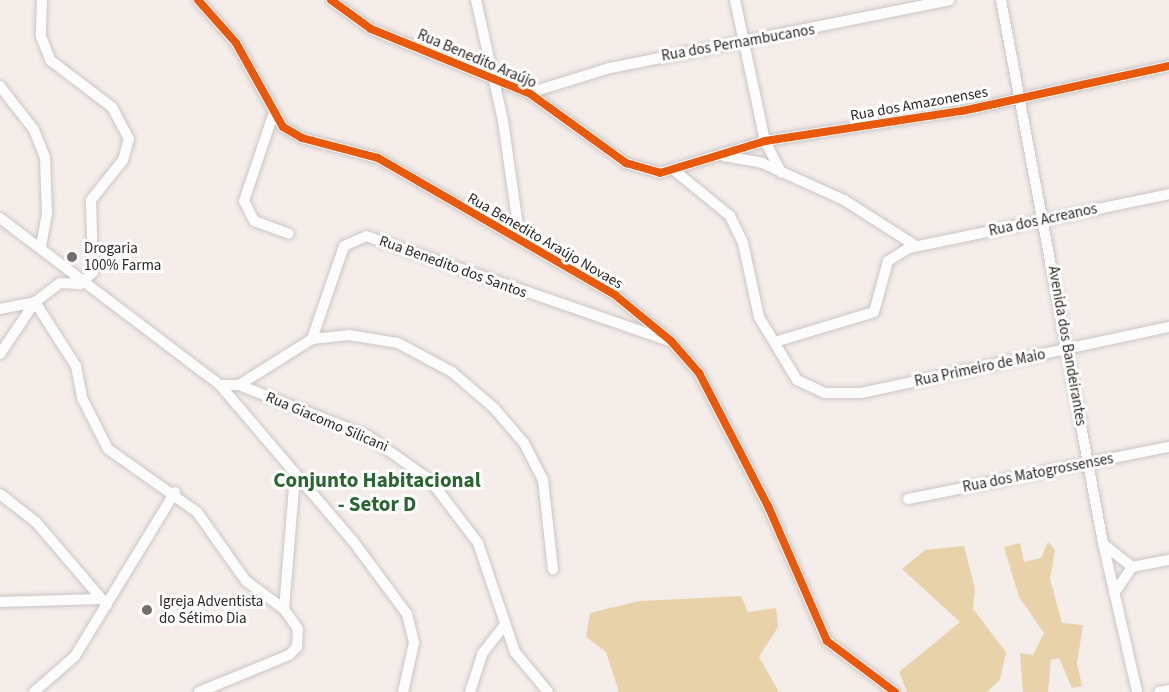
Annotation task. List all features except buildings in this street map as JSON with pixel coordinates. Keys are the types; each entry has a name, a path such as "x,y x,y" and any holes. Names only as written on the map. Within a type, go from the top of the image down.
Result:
{"street":[{"path":"0,354 35,302 60,283 80,284 93,272 91,200 123,160 129,140 112,106 50,60 41,36 42,0"},
{"name":"Rua Benedito Araújo Novaes","path":"198,0 236,43 273,115 302,138 378,158 615,295 671,342 699,374 768,506 827,641 895,692"},
{"name":"Rua Benedito Araújo","path":"331,0 371,29 529,93 626,163 650,172 675,171"},
{"path":"476,0 494,77 520,240"},
{"path":"735,0 741,43 765,141 781,173"},
{"name":"Rua dos Pernambucanos","path":"529,93 610,68 949,0"},
{"name":"Avenida dos Bandeirantes","path":"1001,0 1017,100 1070,349 1087,464 1137,692"},
{"name":"Rua dos Amazonenses","path":"675,171 765,141 1017,100 1169,66"},
{"path":"0,86 34,130 45,157 47,213 41,246"},
{"path":"273,115 249,174 244,201 254,221 289,234"},
{"path":"721,156 751,160 860,207 916,246"},
{"path":"675,171 718,204 738,228 752,302 778,341"},
{"name":"Rua dos Acreanos","path":"778,341 874,312 888,261 916,246 1169,194"},
{"path":"0,218 41,246 80,284 220,385 295,476 353,540 407,614 414,643 402,691"},
{"name":"Rua Benedito dos Santos","path":"312,339 326,311 344,246 366,236 671,342"},
{"path":"0,309 35,302"},
{"path":"35,302 76,366 82,398 108,449 176,492 197,512 246,581 284,609 298,629 289,655 199,692"},
{"name":"Rua Primeiro de Maio","path":"778,341 805,386 861,393 1169,327"},
{"path":"239,385 312,339 349,335 398,343 443,366 494,408 524,442 543,480 553,569"},
{"name":"Rua Giacomo Silicani","path":"220,385 239,385 368,436 408,460 437,488 478,543 504,626 526,670 548,692"},
{"name":"Rua dos Matogrossenses","path":"908,499 1169,447"},
{"path":"284,609 295,476"},
{"path":"34,692 60,674 103,602 176,492"},
{"path":"0,494 36,522 103,602"},
{"path":"1103,543 1132,567"},
{"path":"1114,594 1132,567 1169,560"},
{"path":"0,602 103,602"},
{"path":"470,692 482,654 504,626"},
{"path":"1159,692 1169,690"}],"shaded area":[{"path":"1048,542 1055,550 1050,579 1062,623 1083,625 1077,663 1082,686 1072,688 1059,658 1051,660 1048,692 1023,692 1020,653 1033,655 1044,633 1019,597 1004,547 1020,543 1024,562 1041,558"},
{"path":"964,546 975,589 973,609 1006,652 1000,680 987,692 907,692 899,672 960,622 902,569 925,550"},
{"path":"741,596 748,612 776,608 778,627 759,657 779,692 619,692 606,652 586,637 590,613 639,601"}],"cycle path":[{"path":"198,0 236,43 283,127 302,138 378,158 615,295 671,341 699,373 768,506 827,641 895,692"},
{"path":"331,0 371,29 529,93 626,163 660,173 765,141 962,111 1169,66"}],"place":[{"name":"Drogaria 100% Farma","path":"72,257"},
{"name":"Igreja Adventista do Sétimo Dia","path":"147,610"}],"district":[{"name":"Conjunto Habitacional - Setor D","path":"377,492"}]}
